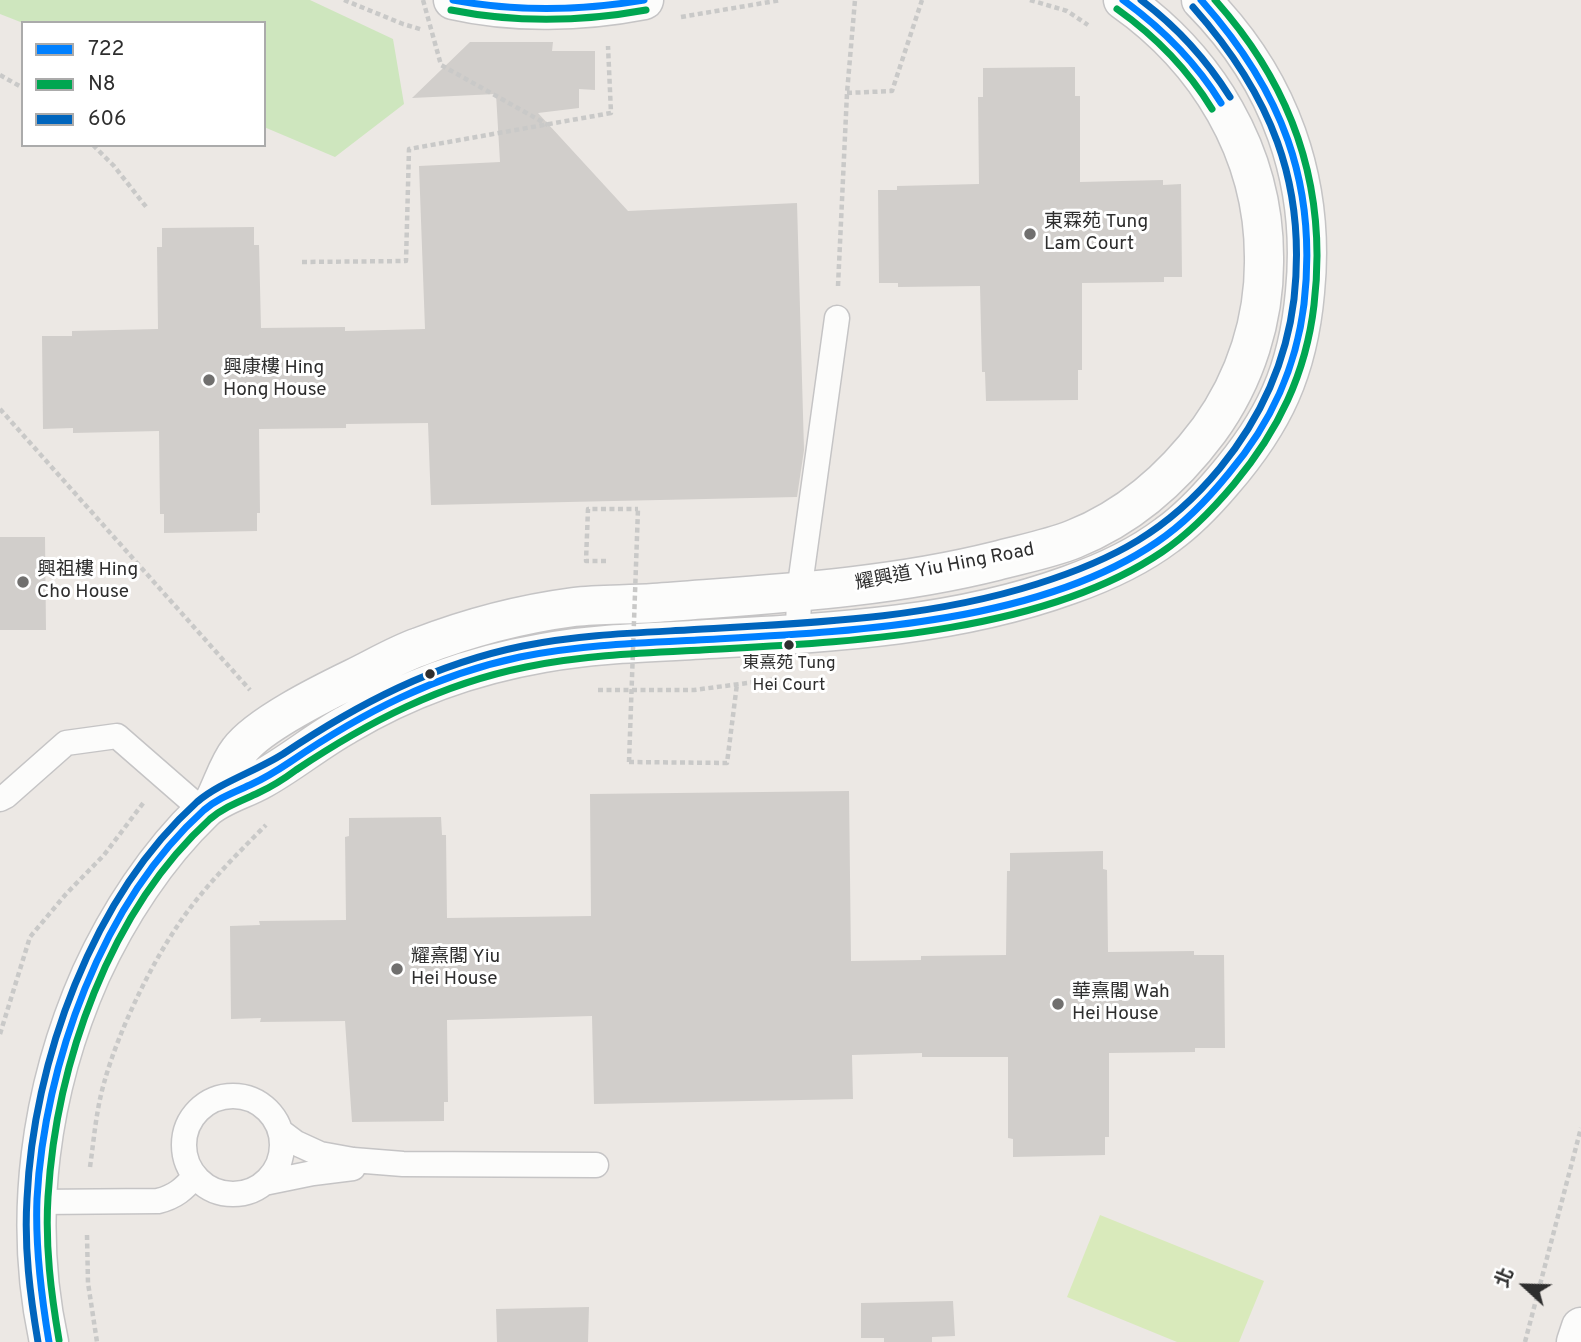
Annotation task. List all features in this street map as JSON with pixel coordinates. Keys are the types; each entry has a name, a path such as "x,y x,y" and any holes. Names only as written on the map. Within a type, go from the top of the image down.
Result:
{"street":[{"path":"453,0 476,5 529,9 643,0"},
{"name":"耀興道 Yiu Hing Road","path":"49,1342 37,1257 37,1202 48,1104 62,1050 99,956 147,878 175,842 209,806 239,750 267,726 323,693 416,647 503,619 576,607 799,592 894,582 1047,548 1074,539 1126,511 1176,470 1219,416 1254,340 1264,282 1264,241 1258,193 1244,149 1218,98 1174,41 1123,0"},
{"name":"耀興道 Yiu Hing Road","path":"209,806 262,779 347,724 388,702 441,680 489,665 592,646 798,634 893,626 964,616 1085,580 1125,561 1166,536 1203,504 1248,452 1267,423 1282,394 1300,331 1307,266 1305,206 1292,148 1268,91 1240,44 1201,0"},
{"path":"1576,1342 1581,1327"}],"lane":[{"path":"798,634 799,592 836,318"},
{"path":"0,799 66,743 117,736 163,779 209,806"},
{"path":"217,1098 248,1098 262,1105 273,1116 280,1131 282,1145 274,1172 264,1183 251,1191 221,1193 195,1176 187,1163 184,1147 192,1118 203,1106 217,1098"},
{"path":"280,1131 296,1143 320,1154 353,1160 403,1164 596,1166"},
{"path":"264,1183 313,1173 403,1164"},
{"path":"37,1202 158,1201 172,1197 195,1176"}],"path":[{"path":"423,0 441,65 548,125"},
{"path":"836,318 847,93 855,0"},
{"path":"847,93 892,91 922,0"},
{"path":"302,262 406,261 409,149 611,113 606,5"},
{"path":"0,75 21,87"},
{"path":"95,147 114,166 147,208"},
{"path":"0,409 256,696"},
{"path":"613,561 586,561 588,509 638,509 629,762 727,763 737,684"},
{"path":"627,561 641,560"},
{"path":"0,1034 30,937 104,855 163,779"},
{"path":"1525,1342 1581,1128"}],"green space":[{"path":"0,0 310,0 393,39 404,104 335,157 266,128 266,21 21,22 0,14"},
{"path":"1100,1215 1264,1281 1239,1342 1177,1342 1067,1297"}],"building":[{"path":"470,42 553,42 552,51 595,51 595,90 579,89 579,108 538,113 628,211 797,203 804,450 797,497 431,505 428,423 346,424 346,428 259,429 260,513 257,513 257,531 164,533 164,514 160,514 159,431 73,433 73,428 43,429 42,336 72,336 72,331 158,329 157,247 162,247 162,228 254,227 254,245 259,245 261,328 345,327 345,331 425,329 419,166 500,162 496,94 412,98"},
{"name":"東霖苑 Tung Lam Court","path":"1075,67 1075,96 1080,96 1080,182 1163,180 1163,185 1181,184 1182,277 1164,277 1164,282 1082,283 1082,370 1078,370 1078,400 986,401 985,372 982,372 980,286 898,287 898,283 879,283 878,190 897,190 897,186 979,184 978,97 983,97 983,68"},
{"name":"興祖樓 Hing Cho House","path":"0,537 45,537 46,630 0,630"},
{"path":"849,791 851,961 921,960 921,956 1006,955 1007,871 1010,871 1010,853 1103,851 1103,869 1107,870 1108,952 1194,951 1194,955 1224,955 1225,1048 1195,1048 1195,1052 1109,1053 1109,1137 1105,1137 1105,1155 1013,1157 1013,1139 1008,1138 1008,1057 922,1057 922,1053 852,1055 853,1099 594,1104 592,1016 447,1020 448,1102 444,1102 444,1121 352,1122 345,1021 260,1022 261,1018 231,1019 230,926 260,925 259,921 346,920 345,837 349,836 349,818 441,817 442,835 446,835 447,918 591,916 590,794"},
{"path":"953,1301 955,1336 932,1337 932,1342 884,1342 884,1338 861,1338 861,1303"},
{"path":"589,1307 588,1342 497,1342 496,1309"}],"transit line":[{"name":"722","path":"453,0 501,7 548,9 644,0"},
{"name":"722","path":"1123,0 1152,22 1177,47 1221,103"},
{"name":"606","path":"1141,0 1190,44 1230,97"},
{"name":"722","path":"49,1342 39,1270 37,1199 42,1148 66,1041 108,938 136,891 168,848 209,806 257,782 344,727 400,698 458,674 520,657 586,647 873,628 935,620 995,608 1053,592 1108,570 1157,542 1187,519 1221,483 1257,435 1288,373 1300,328 1307,260 1299,178 1288,140 1253,68 1201,0"},
{"name":"N8","path":"59,1340 49,1269 48,1197 62,1095 76,1043 116,944 143,898 174,856 215,815 273,785 323,752 378,721 435,694 495,674 592,657 879,637 1001,617 1059,601 1113,580 1162,552 1192,529 1226,493 1250,464 1277,422 1297,378 1310,330 1317,262 1315,220 1299,141 1265,68 1242,33 1215,0"},
{"name":"606","path":"38,1342 28,1271 27,1199 41,1093 56,1038 75,985 99,933 127,885 160,841 206,795 398,688 458,663 490,654 543,642 584,637 819,622 907,613 994,596 1065,575 1138,541 1180,509 1220,468 1259,410 1285,346 1294,299 1297,256 1295,216 1288,178 1262,107 1243,73 1193,7"},
{"name":"N8","path":"1117,9 1169,54 1192,80 1212,109"},
{"name":"N8","path":"451,10 524,19 572,19 646,10"}],"place":[{"name":"東霖苑 Tung Lam Court","path":"1030,234"},
{"name":"興康樓 Hing Hong House","path":"209,380"},
{"name":"興祖樓 Hing Cho House","path":"23,582"},
{"name":"東熹苑 Tung Hei Court","path":"789,645"},
{"name":"耀熹閣 Yiu Hei House","path":"397,969"},
{"name":"華熹閣 Wah Hei House","path":"1058,1004"}]}
